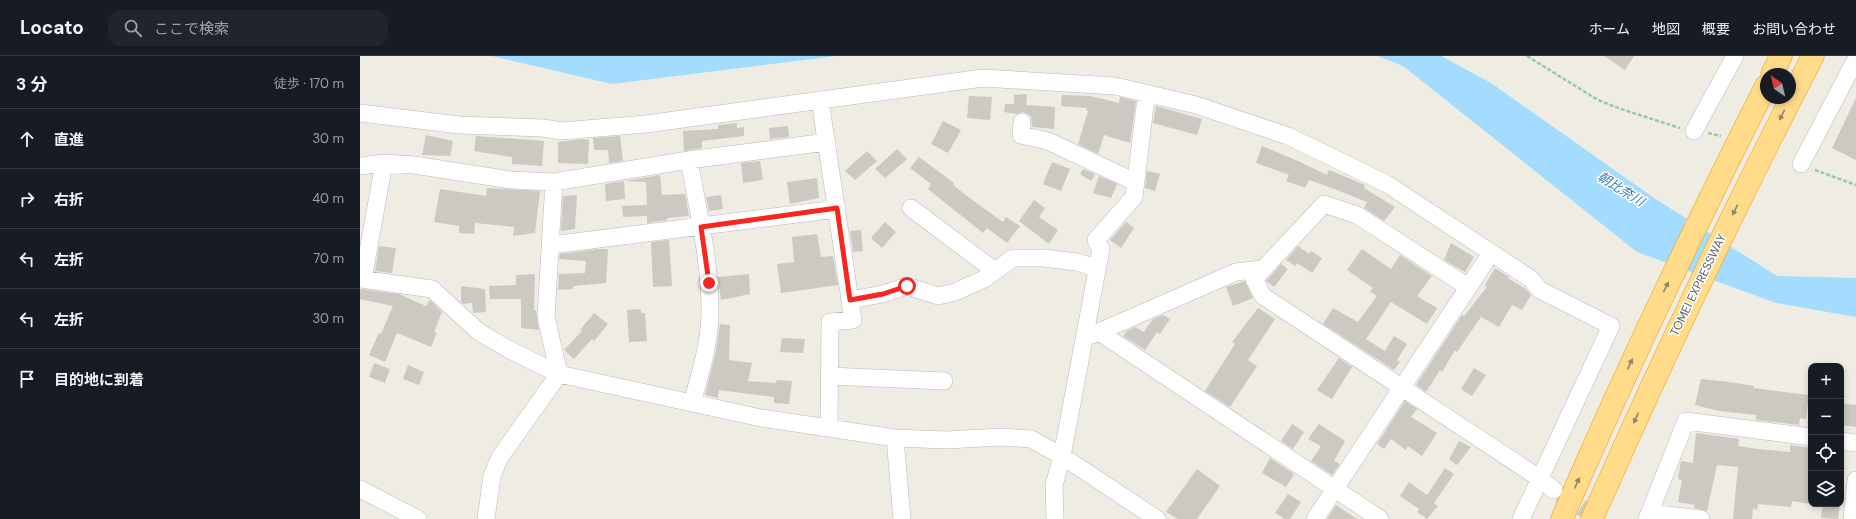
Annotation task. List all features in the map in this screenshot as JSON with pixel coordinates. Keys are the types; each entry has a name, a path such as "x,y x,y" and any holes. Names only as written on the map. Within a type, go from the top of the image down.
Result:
{"highway":[{"path":"1775,68 1781,56"},
{"name":"TOMEI EXPRESSWAY","path":"1592,519 1676,331 1752,175 1813,56"},
{"path":"1562,519 1649,323 1725,165 1760,98"}],"street":[{"path":"1694,131 1735,56"},
{"path":"1801,164 1856,59"},
{"path":"360,113 459,125 543,128 562,131 646,124 983,78 1116,86 1196,105 1288,136 1386,184 1531,280 1540,290 1611,326 1521,519"},
{"path":"1055,519 1054,485 1092,335 1097,268 1100,249 1096,240 1134,197 1145,106 1150,94"},
{"path":"820,100 853,320 830,322 829,428"},
{"path":"1022,122 1021,135 1048,141 1135,182"},
{"path":"360,166 384,163 414,165 510,180 554,182 690,160 827,142"},
{"path":"690,160 709,283 710,317 702,368 692,403"},
{"path":"384,163 361,279 432,289 479,332 508,349 559,374 761,418 895,438 946,440 1001,437 1031,439 1062,456 1157,519"},
{"path":"486,519 492,476 500,457 559,374 546,317 554,182"},
{"path":"1468,287 1356,215 1324,204 1254,279 1263,296 1539,478 1554,490"},
{"path":"551,245 701,227 837,208"},
{"path":"911,208 995,271"},
{"path":"1315,519 1491,253"},
{"path":"850,300 883,294 907,286 938,296 955,292 984,279 1014,258 1043,258 1077,262 1097,268"},
{"path":"1092,335 1236,272 1262,269"},
{"path":"1092,335 1380,519"},
{"path":"829,376 944,381"},
{"path":"1701,519 1648,516 1686,421 1808,437"},
{"path":"895,438 902,519"},
{"path":"1844,441 1856,443"},
{"path":"1852,519 1856,480"},
{"path":"360,489 418,519"}],"path":[{"path":"1527,56 1598,100 1621,110 1694,131 1724,136"},
{"path":"1801,164 1856,185"}],"water":[{"path":"492,56 836,56 612,84"},
{"name":"朝比奈川","path":"1378,56 1441,56 1491,83 1654,198 1777,276 1856,278 1856,317 1776,303 1637,252 1403,66"}],"building":[{"path":"1604,56 1634,56 1625,70"},
{"path":"1027,94 1026,105 1055,107 1054,129 1032,127 1031,116 1023,112 1017,114 1004,112 1005,104 1014,104 1014,95"},
{"path":"1062,95 1090,96 1119,103 1120,97 1136,101 1130,143 1104,135 1098,154 1078,144 1088,111 1086,110 1087,108 1061,106"},
{"path":"969,96 992,97 990,120 967,118"},
{"path":"1856,98 1856,160 1832,148"},
{"path":"1156,106 1202,119 1197,135 1153,123"},
{"path":"943,121 961,130 948,153 931,144"},
{"path":"737,123 737,128 744,127 744,136 702,141 702,148 684,151 683,131 718,129 718,125"},
{"path":"788,126 789,137 770,139 769,128"},
{"path":"426,135 453,141 450,156 422,155"},
{"path":"476,136 544,141 542,166 512,164 512,157 474,151"},
{"path":"620,136 623,161 609,163 608,150 594,150 593,138"},
{"path":"582,139 589,140 588,164 558,163 558,142"},
{"path":"1262,146 1327,175 1329,170 1365,185 1364,188 1395,207 1384,221 1364,208 1367,202 1309,180 1305,188 1286,181 1289,175 1256,163"},
{"path":"897,149 907,159 885,178 875,169"},
{"path":"867,151 877,161 855,180 845,171"},
{"path":"919,157 954,183 953,185 971,199 1003,222 1006,217 1020,226 1007,243 987,228 983,233 928,189 931,184 910,168"},
{"path":"760,161 763,180 743,183 741,163"},
{"path":"1052,162 1070,169 1061,191 1043,184"},
{"path":"1083,169 1095,174 1091,181 1080,174"},
{"path":"1147,171 1160,174 1155,191 1145,188"},
{"path":"660,175 662,195 685,194 689,216 667,218 668,220 647,223 647,216 623,217 622,206 647,205 646,182 625,181"},
{"path":"1099,176 1117,184 1111,198 1093,193"},
{"path":"817,178 819,198 790,204 787,182"},
{"path":"624,181 625,199 606,201 605,184"},
{"path":"487,188 540,191 535,233 513,236 514,227 475,223 474,234 459,233 459,226 434,222 440,189 486,196"},
{"path":"577,195 575,229 561,231 563,196"},
{"path":"721,195 723,209 709,211 706,197"},
{"path":"1034,200 1045,208 1039,217 1058,230 1049,244 1019,221"},
{"path":"885,222 896,232 882,248 871,238"},
{"path":"1126,222 1134,228 1121,248 1110,240"},
{"path":"861,230 863,251 853,252 850,231"},
{"path":"817,234 821,257 833,256 838,285 781,293 777,264 794,262 792,237"},
{"path":"669,240 672,286 653,287 651,242"},
{"path":"1451,243 1474,257 1465,272 1444,260"},
{"path":"379,246 396,248 392,273 375,271"},
{"path":"1298,246 1309,254 1311,251 1322,258 1312,273 1297,263 1295,266 1286,260"},
{"path":"608,249 606,283 573,286 573,289 558,290 559,274 585,273 586,261 559,259 560,254"},
{"path":"1362,249 1391,269 1400,255 1432,276 1417,296 1437,308 1427,324 1391,302 1366,339 1385,351 1394,336 1407,344 1397,360 1400,362 1394,370 1323,324 1333,308 1358,322 1377,296 1370,292 1373,288 1347,270"},
{"path":"1281,264 1288,269 1274,287 1266,281"},
{"path":"1495,268 1526,289 1531,295 1522,310 1512,305 1499,327 1481,317 1457,352 1455,350 1442,372 1440,370 1426,392 1416,385 1462,315 1464,316 1487,287 1485,285"},
{"path":"535,274 534,310 536,310 539,330 521,328 521,299 490,299 489,286 516,285 516,275"},
{"path":"749,274 750,294 721,300 718,277"},
{"path":"1245,281 1253,298 1233,306 1226,287"},
{"path":"461,286 485,289 486,312 473,313 472,303 463,304 461,302"},
{"path":"360,289 399,294 426,306 430,300 442,312 434,332 437,333 431,347 397,333 385,362 369,355 379,333 381,334 393,306 360,299"},
{"path":"1258,308 1275,319 1248,360 1257,366 1230,407 1205,391 1235,344 1232,342"},
{"path":"641,309 641,313 645,313 647,341 629,342 627,310"},
{"path":"594,313 608,324 594,341 592,339 574,359 564,350 582,331 580,330"},
{"path":"1163,315 1170,319 1160,334 1157,332 1145,350 1123,336 1127,331 1135,327 1144,332 1153,319"},
{"path":"720,324 730,325 729,360 752,363 748,381 776,383 777,380 792,381 789,404 774,403 774,397 719,390 718,398 705,395 716,351"},
{"path":"782,338 805,339 803,353 780,352"},
{"path":"1339,358 1352,367 1332,399 1317,390"},
{"path":"374,363 390,369 385,383 369,377"},
{"path":"408,365 424,372 419,385 403,379"},
{"path":"1474,368 1486,375 1472,396 1461,389"},
{"path":"1701,379 1754,386 1753,388 1808,395 1806,419 1800,418 1799,425 1756,420 1756,415 1719,411 1695,405"},
{"path":"1405,401 1417,409 1411,417 1437,433 1422,456 1408,446 1406,450 1391,439 1384,449 1377,444"},
{"path":"1844,403 1856,405 1856,427 1844,425"},
{"path":"1292,424 1304,432 1293,449 1281,441"},
{"path":"1319,424 1345,441 1334,461 1340,464 1332,475 1311,461 1321,446 1308,439"},
{"path":"1696,433 1739,439 1738,446 1758,449 1790,452 1790,445 1808,448 1808,504 1792,501 1791,507 1758,504 1757,510 1753,508 1752,519 1733,519 1738,467 1717,465 1707,511 1694,508 1695,505 1678,502 1682,480 1678,479 1681,461 1693,463"},
{"path":"1459,441 1471,447 1457,465 1449,459"},
{"path":"1270,458 1294,474 1286,487 1262,473"},
{"path":"1445,468 1454,474 1434,503 1438,506 1427,519 1417,512 1419,509 1400,496 1409,482 1427,495"},
{"path":"1197,469 1220,486 1197,519 1178,519 1166,512"},
{"path":"1288,494 1301,502 1290,519 1285,519 1275,513"},
{"path":"1336,505 1357,519 1327,519"},
{"path":"1823,507 1840,507 1838,519 1821,518"}],"tunnel":[{"path":"1560,494 1600,519"}],"route":[{"path":"709,283 701,227 837,208 850,300 883,294 907,286"}]}
